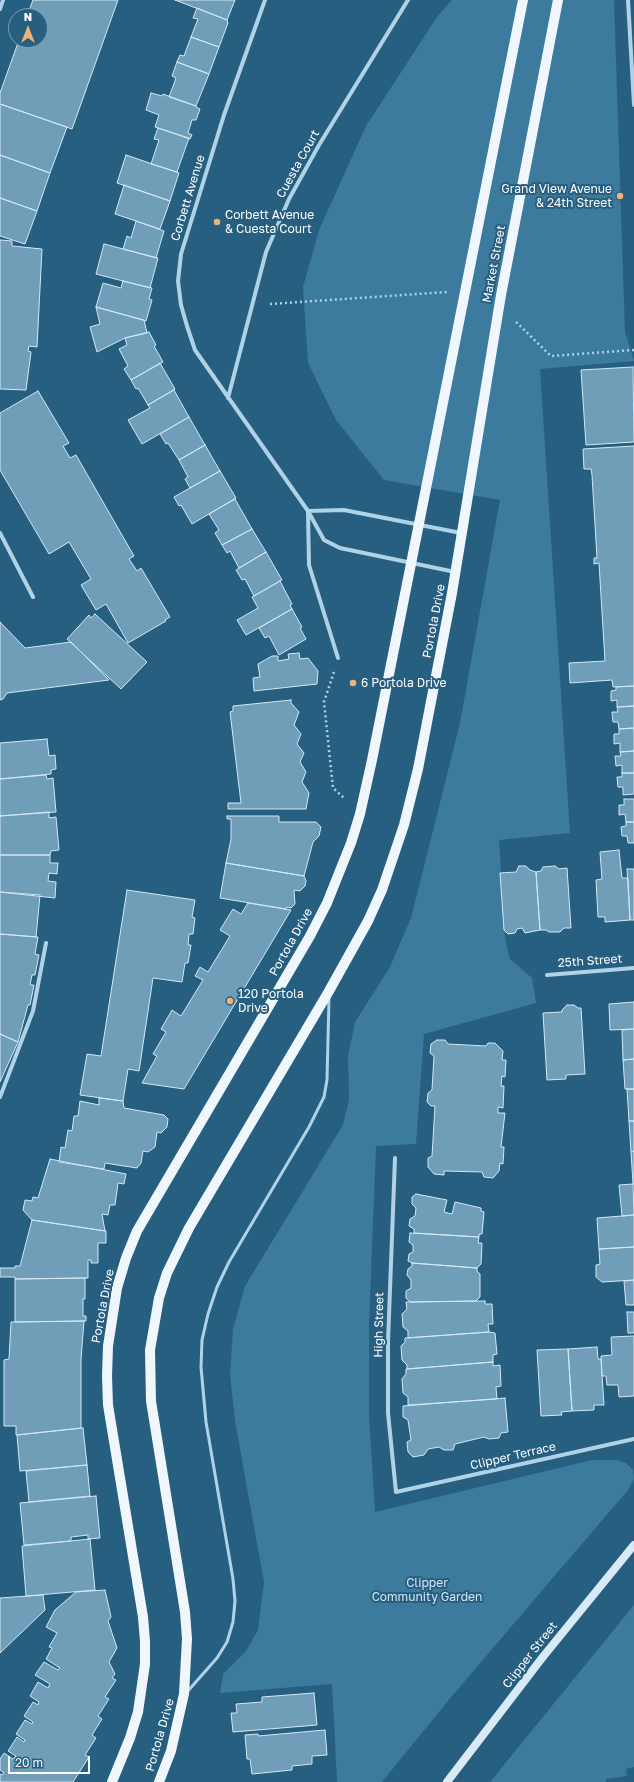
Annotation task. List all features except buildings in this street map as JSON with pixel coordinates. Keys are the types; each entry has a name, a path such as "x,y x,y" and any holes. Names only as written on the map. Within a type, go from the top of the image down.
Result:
{"main road":[{"name":"Market Street","path":"418,524 523,0"},
{"name":"Market Street","path":"462,533 504,279 558,0"},
{"name":"Portola Drive","path":"112,1782 130,1738 138,1712 144,1670 145,1641 143,1617 108,1405 108,1346 117,1288 126,1258 147,1213 310,936 340,874 360,814 418,524"},
{"name":"Portola Drive","path":"159,1782 171,1751 184,1694 187,1646 185,1612 151,1401 149,1375 154,1324 167,1274 180,1245 329,991 368,921 382,890 404,825 420,762 462,533"}],"street":[{"path":"0,9 3,0"},
{"name":"Corbett Avenue","path":"228,398 195,350 181,305 178,281 182,254 224,115 265,0"},
{"name":"Cuesta Court","path":"228,398 266,252 290,199 319,144 408,0"},
{"path":"628,0 634,105"},
{"name":"Portola Drive","path":"228,398 308,511 324,540 340,548 456,572"},
{"path":"338,658 309,564 308,511 344,510 462,533"},
{"path":"0,533 33,597"},
{"path":"0,1097 33,1011 46,943"},
{"name":"25th Street","path":"547,974 634,968"},
{"name":"High Street","path":"395,1158 388,1342 388,1413 396,1492"},
{"name":"Clipper Terrace","path":"396,1492 634,1439"},
{"name":"Clipper Street","path":"447,1782 542,1658 634,1545"}],"lane":[{"name":"Portola Drive","path":"184,1694 217,1658 227,1642 233,1622 235,1601 234,1579 206,1422 201,1367 202,1340 208,1314 217,1287 229,1262 309,1127 324,1097 327,1080 329,991"}],"path":[{"path":"338,658 324,702 333,788 360,814"}],"green space":[{"name":"Clipper Community Garden","path":"452,0 614,0 625,332 634,361 540,369 570,833 499,840 505,938 510,959 532,978 536,1003 424,1034 416,1144 376,1146 369,1325 369,1416 375,1512 592,1460 617,1460 626,1463 633,1470 634,1479 628,1490 452,1696 382,1782 337,1782 332,1684 220,1693 223,1674 246,1651 258,1630 264,1582 235,1421 230,1374 233,1329 245,1286 343,1125 349,1100 348,1056 355,1022 390,967 411,918 460,723 500,500 384,480 336,420 308,363 303,287 319,230 366,126 437,17"},
{"path":"634,1605 634,1767 626,1769 627,1776 606,1779 606,1782 490,1782"}],"place":[{"name":"Grand View Avenue & 24th Street","path":"620,196"},
{"name":"Corbett Avenue & Cuesta Court","path":"217,222"},
{"name":"6 Portola Drive","path":"353,683"},
{"name":"120 Portola Drive","path":"230,1001"}]}
